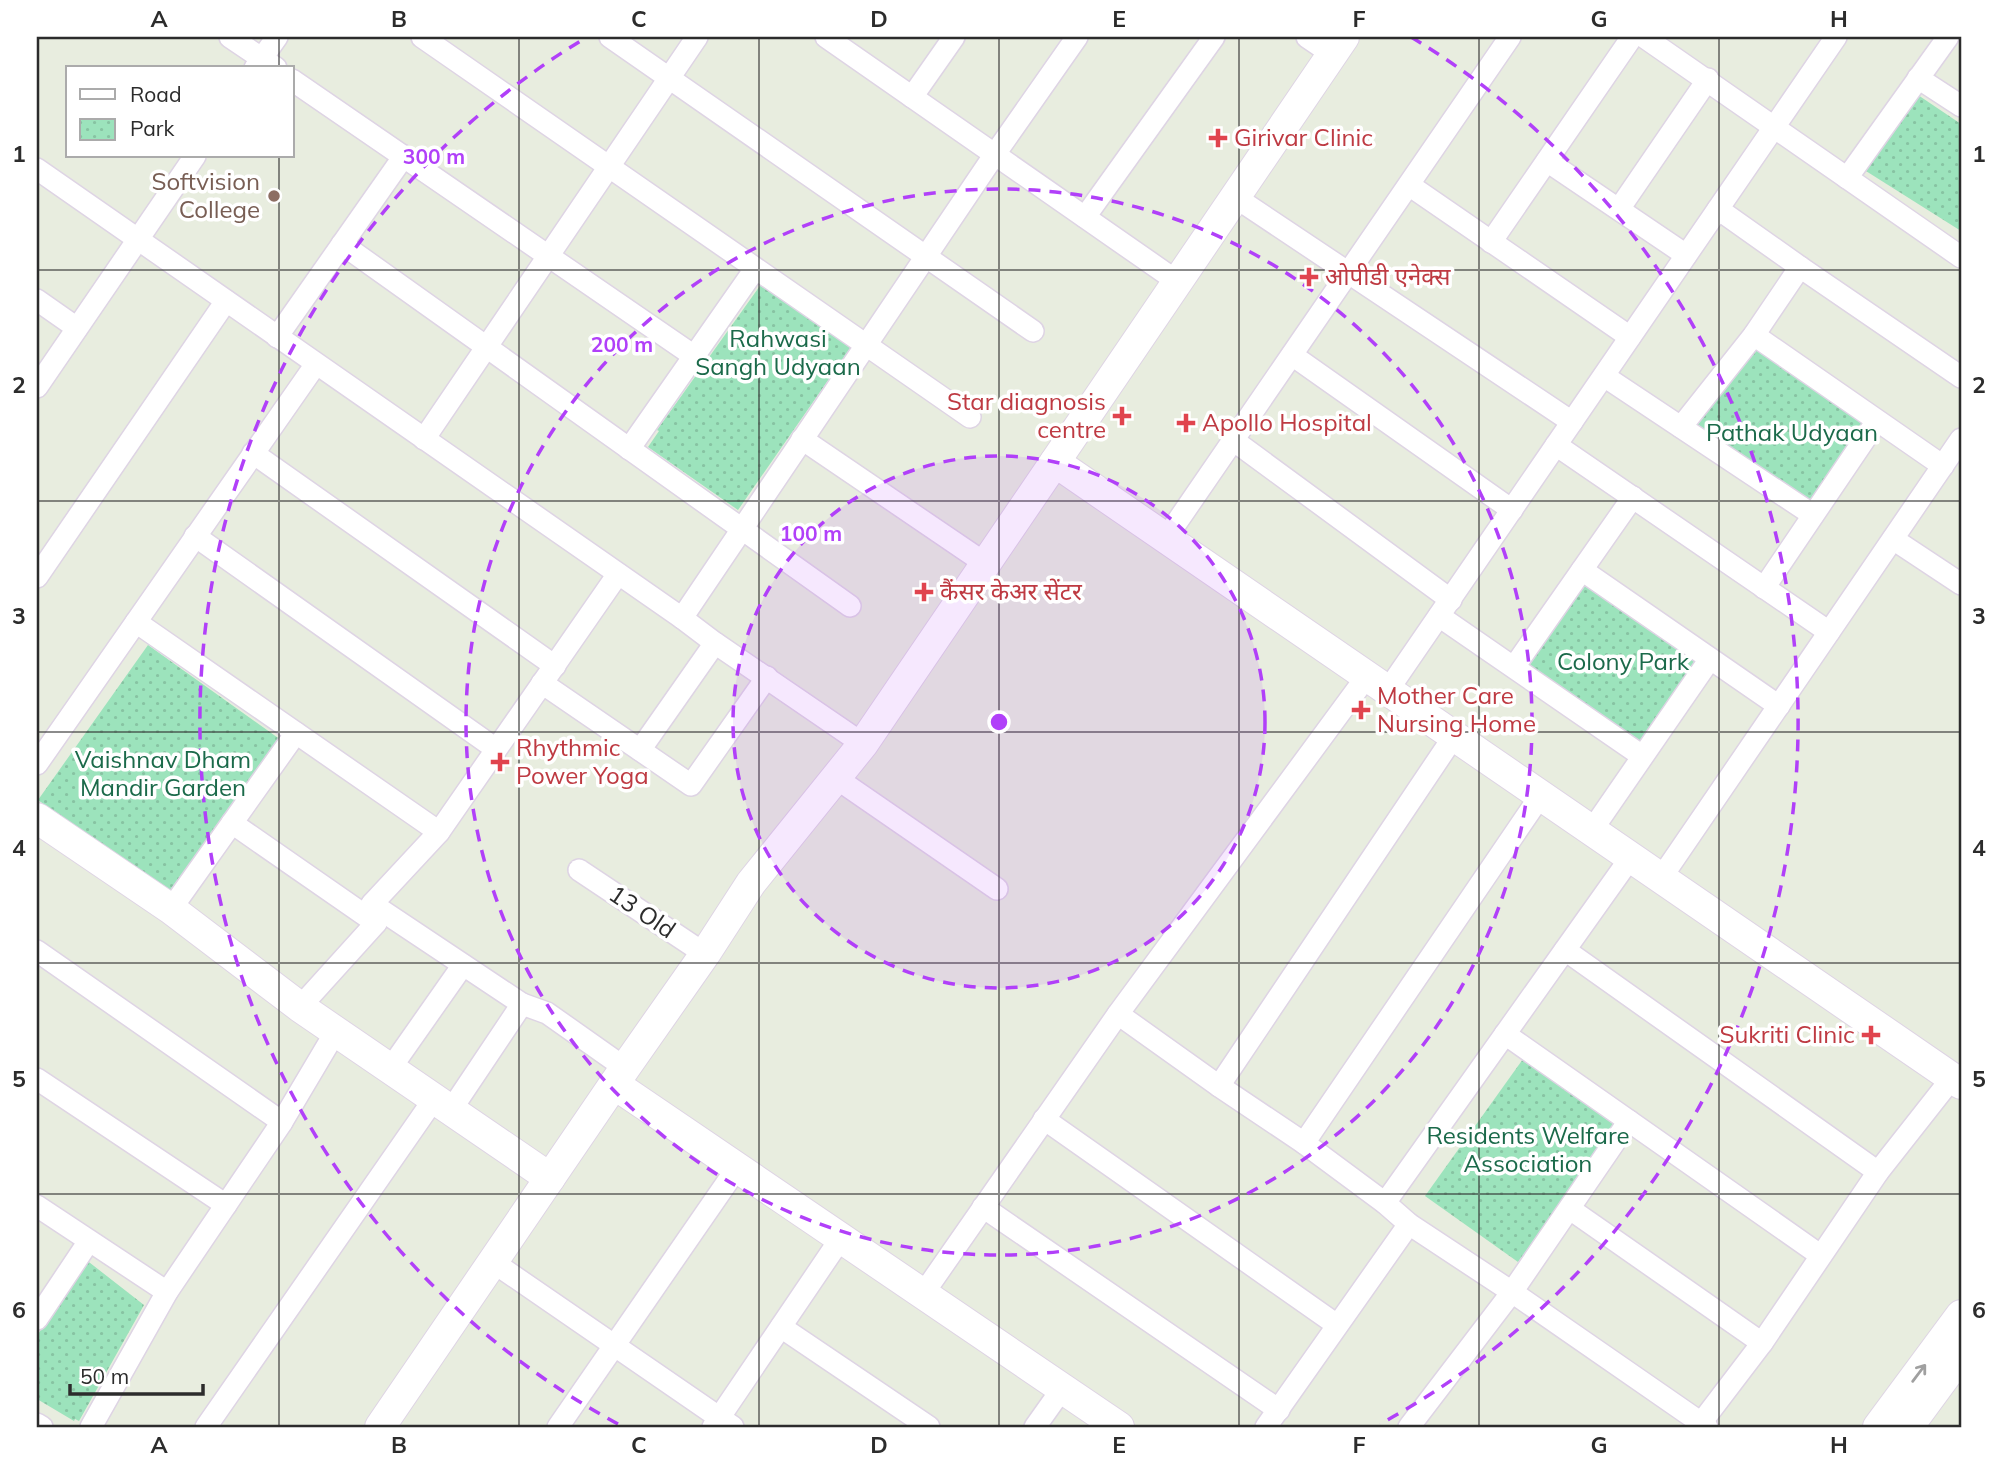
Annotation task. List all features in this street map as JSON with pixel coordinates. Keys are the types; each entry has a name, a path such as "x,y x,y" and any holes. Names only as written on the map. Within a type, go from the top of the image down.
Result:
{"street":[{"path":"230,37 264,65 277,37"},
{"path":"422,37 970,417"},
{"path":"610,37 1032,331"},
{"path":"424,439 697,37"},
{"path":"826,37 1178,282"},
{"path":"912,97 954,37"},
{"path":"682,618 1077,37"},
{"path":"1085,217 1214,37"},
{"path":"380,1427 751,883 863,744 1338,45 1307,37"},
{"path":"1166,538 1510,37"},
{"path":"1491,242 1632,37"},
{"path":"1644,37 1961,257"},
{"path":"923,1294 1118,1014 1378,683 1445,608 1836,37"},
{"path":"1847,178 1948,37"},
{"path":"1918,78 1961,106"},
{"path":"1619,209 1708,79"},
{"path":"294,80 694,356"},
{"path":"277,337 404,156"},
{"path":"37,387 194,158"},
{"path":"1547,160 1686,255"},
{"path":"37,169 863,744"},
{"path":"1409,185 1630,337"},
{"path":"1235,197 1572,422"},
{"path":"1718,209 1961,377"},
{"path":"342,244 850,606"},
{"path":"1681,427 1754,335 1800,267"},
{"path":"629,449 755,269"},
{"path":"37,300 77,328"},
{"path":"37,577 226,301"},
{"path":"1754,335 1943,466"},
{"path":"1292,355 1512,510"},
{"path":"37,764 316,364"},
{"path":"1604,376 1813,515"},
{"path":"1764,588 1877,421"},
{"path":"802,439 986,564"},
{"path":"1661,878 1961,439"},
{"path":"1233,440 1445,608 1514,667 1643,756"},
{"path":"1556,445 1829,632"},
{"path":"253,453 555,666"},
{"path":"1055,462 1957,1081 1878,1172 1702,1426 1512,1292 1409,1224 1304,1143 1118,1014"},
{"path":"1514,667 1633,498"},
{"path":"195,536 496,750"},
{"path":"1894,539 1961,584"},
{"path":"1581,570 1779,706"},
{"path":"300,1007 439,832 618,574"},
{"path":"136,622 439,832"},
{"path":"640,750 715,643"},
{"path":"1592,830 1710,659"},
{"path":"542,683 691,785 767,677"},
{"path":"171,909 296,733"},
{"path":"1219,1086 1454,736"},
{"path":"836,778 997,890"},
{"path":"1304,1143 1541,795"},
{"path":"37,818 171,909 300,1007 550,1178"},
{"path":"232,823 522,1004 547,1013 619,1076 737,1167 1119,1427"},
{"path":"1385,1203 1631,857"},
{"name":"13 Old","path":"579,870 705,954"},
{"path":"1565,950 1878,1172"},
{"path":"37,951 282,1122"},
{"path":"390,1069 463,965"},
{"path":"206,1427 442,1105 522,1004"},
{"path":"91,1427 167,1292 282,1122 336,1031"},
{"path":"1505,1034 1820,1255"},
{"path":"37,1079 226,1205"},
{"path":"1044,1119 1337,1325"},
{"path":"1409,1427 1512,1292 1629,1121"},
{"path":"558,1427 737,1167"},
{"path":"37,1206 167,1292"},
{"path":"983,1207 1279,1409"},
{"path":"1570,1209 1762,1343"},
{"path":"1266,1427 1409,1224"},
{"path":"493,1262 722,1424 781,1327 841,1238"},
{"path":"37,1319 89,1241"},
{"path":"1878,1427 1961,1315"},
{"path":"781,1327 929,1427"},
{"path":"1908,1427 1961,1355"},
{"path":"1035,1427 1062,1389"},
{"path":"37,1424 42,1427"}],"green space":[{"path":"1912,91 1961,124 1961,231 1858,166"},
{"name":"Rahwasi Sangh Udyaan","path":"762,283 852,346 738,510 648,447 659,431 657,430"},
{"name":"Pathak Udyaan","path":"1754,345 1866,425 1809,507 1696,427"},
{"name":"Colony Park","path":"1583,582 1710,648 1643,745 1519,660"},
{"name":"Vaishnav Dham Mandir Garden","path":"148,645 288,745 180,897 170,890 168,892 38,800"},
{"name":"Residents Welfare Association","path":"1523,1059 1616,1126 1518,1262 1425,1196"},
{"path":"85,1259 144,1305 79,1421 74,1421 37,1399 37,1336"}],"place":[{"name":"Girivar Clinic","path":"1218,138"},
{"name":"Softvision College","path":"274,196"},
{"name":"ओपीडी एनेक्स","path":"1309,277"},
{"name":"Star diagnosis centre","path":"1122,416"},
{"name":"Apollo Hospital","path":"1186,423"},
{"name":"कैंसर केअर सेंटर","path":"924,592"},
{"name":"Mother Care Nursing Home","path":"1361,710"},
{"name":"Rhythmic Power Yoga","path":"500,762"},
{"name":"Sukriti Clinic","path":"1871,1035"}]}
